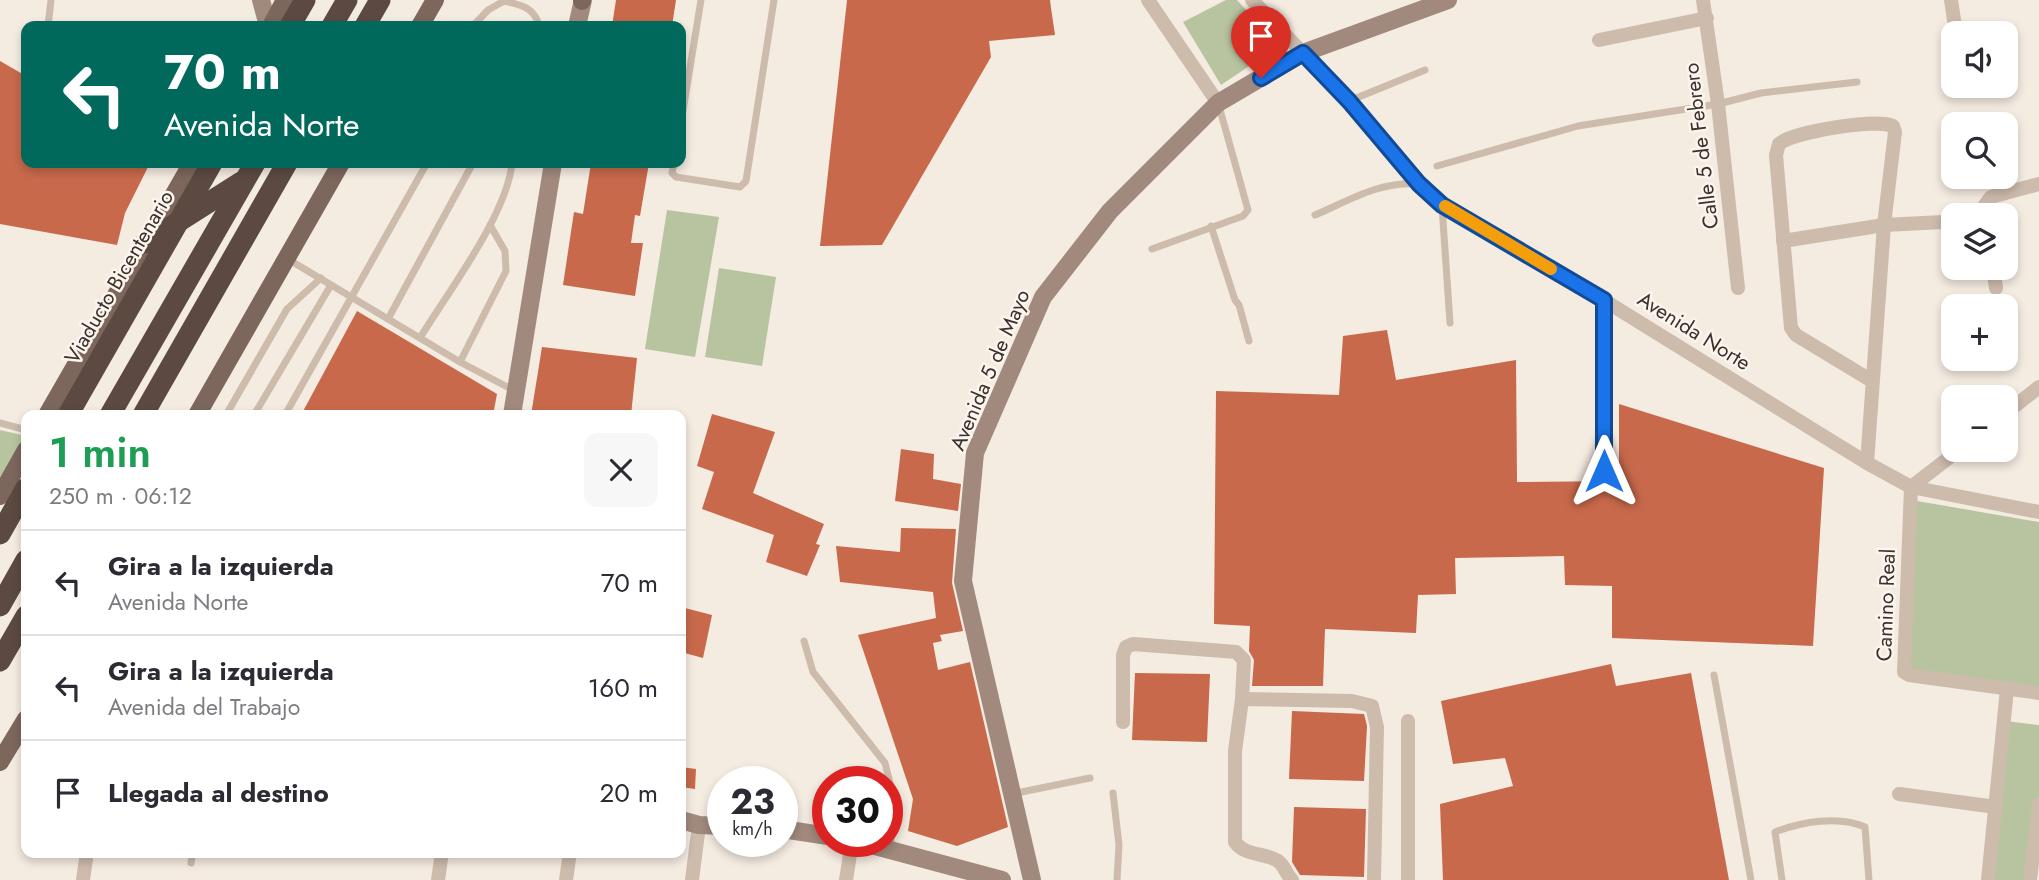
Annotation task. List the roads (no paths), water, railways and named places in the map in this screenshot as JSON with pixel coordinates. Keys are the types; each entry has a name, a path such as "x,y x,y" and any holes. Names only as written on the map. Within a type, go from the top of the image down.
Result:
{"highway":[{"path":"289,0 290,21"},
{"path":"335,21 347,0"},
{"path":"368,21 380,0"},
{"name":"Viaducto Bicentenario","path":"71,410 209,168"},
{"path":"146,410 284,168"},
{"path":"145,243 250,171"},
{"path":"113,410 250,171"},
{"path":"0,534 21,497"},
{"path":"0,606 21,569"},
{"path":"0,661 21,625"}],"main road":[{"path":"273,21 289,0"},
{"path":"423,21 435,0"},
{"path":"50,410 189,168"},
{"path":"200,410 338,168"},
{"path":"0,496 21,459"},
{"path":"0,762 21,727"}],"street":[{"path":"261,0 267,21"},
{"path":"578,21 582,0"},
{"path":"1148,0 1218,103"},
{"name":"Avenida Norte","path":"1252,0 1349,101 1419,184 1442,205 1604,300 1867,463 1911,487 2039,512"},
{"name":"Avenida 5 de Mayo","path":"1032,880 963,581 975,453 1043,297 1110,211 1218,103 1303,53 1448,0"},
{"name":"Calle 5 de Febrero","path":"1703,0 1718,104 1738,288"},
{"path":"1951,0 1954,21"},
{"path":"1599,40 1707,18"},
{"path":"1867,463 1884,225 1895,131 1893,126 1884,123 1846,125 1787,138 1779,144 1776,155 1789,320 1793,332 1872,381"},
{"path":"513,410 551,168"},
{"path":"1986,203 1991,197 2039,184"},
{"path":"1783,242 1884,225 1941,222"},
{"path":"1995,280 1996,288"},
{"path":"1604,300 1604,471"},
{"path":"2018,404 2039,387"},
{"path":"1911,487 1943,462"},
{"name":"Camino Real","path":"1911,487 1904,672 1909,675 2039,692"},
{"path":"1123,722 1123,655 1126,647 1133,644 1236,652 1244,660 1235,751 1235,842 1247,852 1275,859 1281,863 1292,880"},
{"path":"1988,880 2007,689"},
{"path":"1242,699 1352,701 1372,706 1377,727 1374,880"},
{"path":"1408,721 1408,880"},
{"path":"1899,794 1996,807"},
{"path":"2030,880 2039,804"},
{"path":"686,821 707,825"},
{"path":"692,880 699,825"},
{"path":"903,854 1002,880"},
{"path":"846,880 850,857"},
{"path":"83,880 86,858"},
{"path":"438,880 441,858"},
{"path":"566,880 569,858"}],"lane":[{"path":"49,21 51,0"},
{"path":"686,92 701,0"},
{"path":"673,168 672,173 676,177 740,187 746,181 774,0"},
{"path":"478,21 488,10 504,1 526,7 537,16 538,21"},
{"path":"1349,101 1425,70"},
{"path":"1437,166 1578,127 1718,104 1760,93 1857,82"},
{"path":"1152,249 1243,216 1248,210 1218,103"},
{"path":"288,410 424,168"},
{"path":"388,319 470,168"},
{"path":"420,338 490,225 505,193 511,168"},
{"path":"1315,215 1378,187 1403,183 1419,184"},
{"path":"1442,205 1450,323"},
{"path":"460,362 506,271 505,251 490,225"},
{"path":"1211,226 1235,300 1240,305 1249,341"},
{"path":"286,258 460,362 516,392"},
{"path":"229,410 287,309 321,278"},
{"path":"257,410 331,285"},
{"path":"0,423 21,429"},
{"path":"804,641 813,672 887,766"},
{"path":"1714,675 1751,880"},
{"path":"1012,794 1090,778"},
{"path":"1113,793 1119,845 1117,880"},
{"path":"1782,880 1775,832 1806,824 1839,820 1865,827 1870,880"},
{"path":"191,863 192,858"}]}
